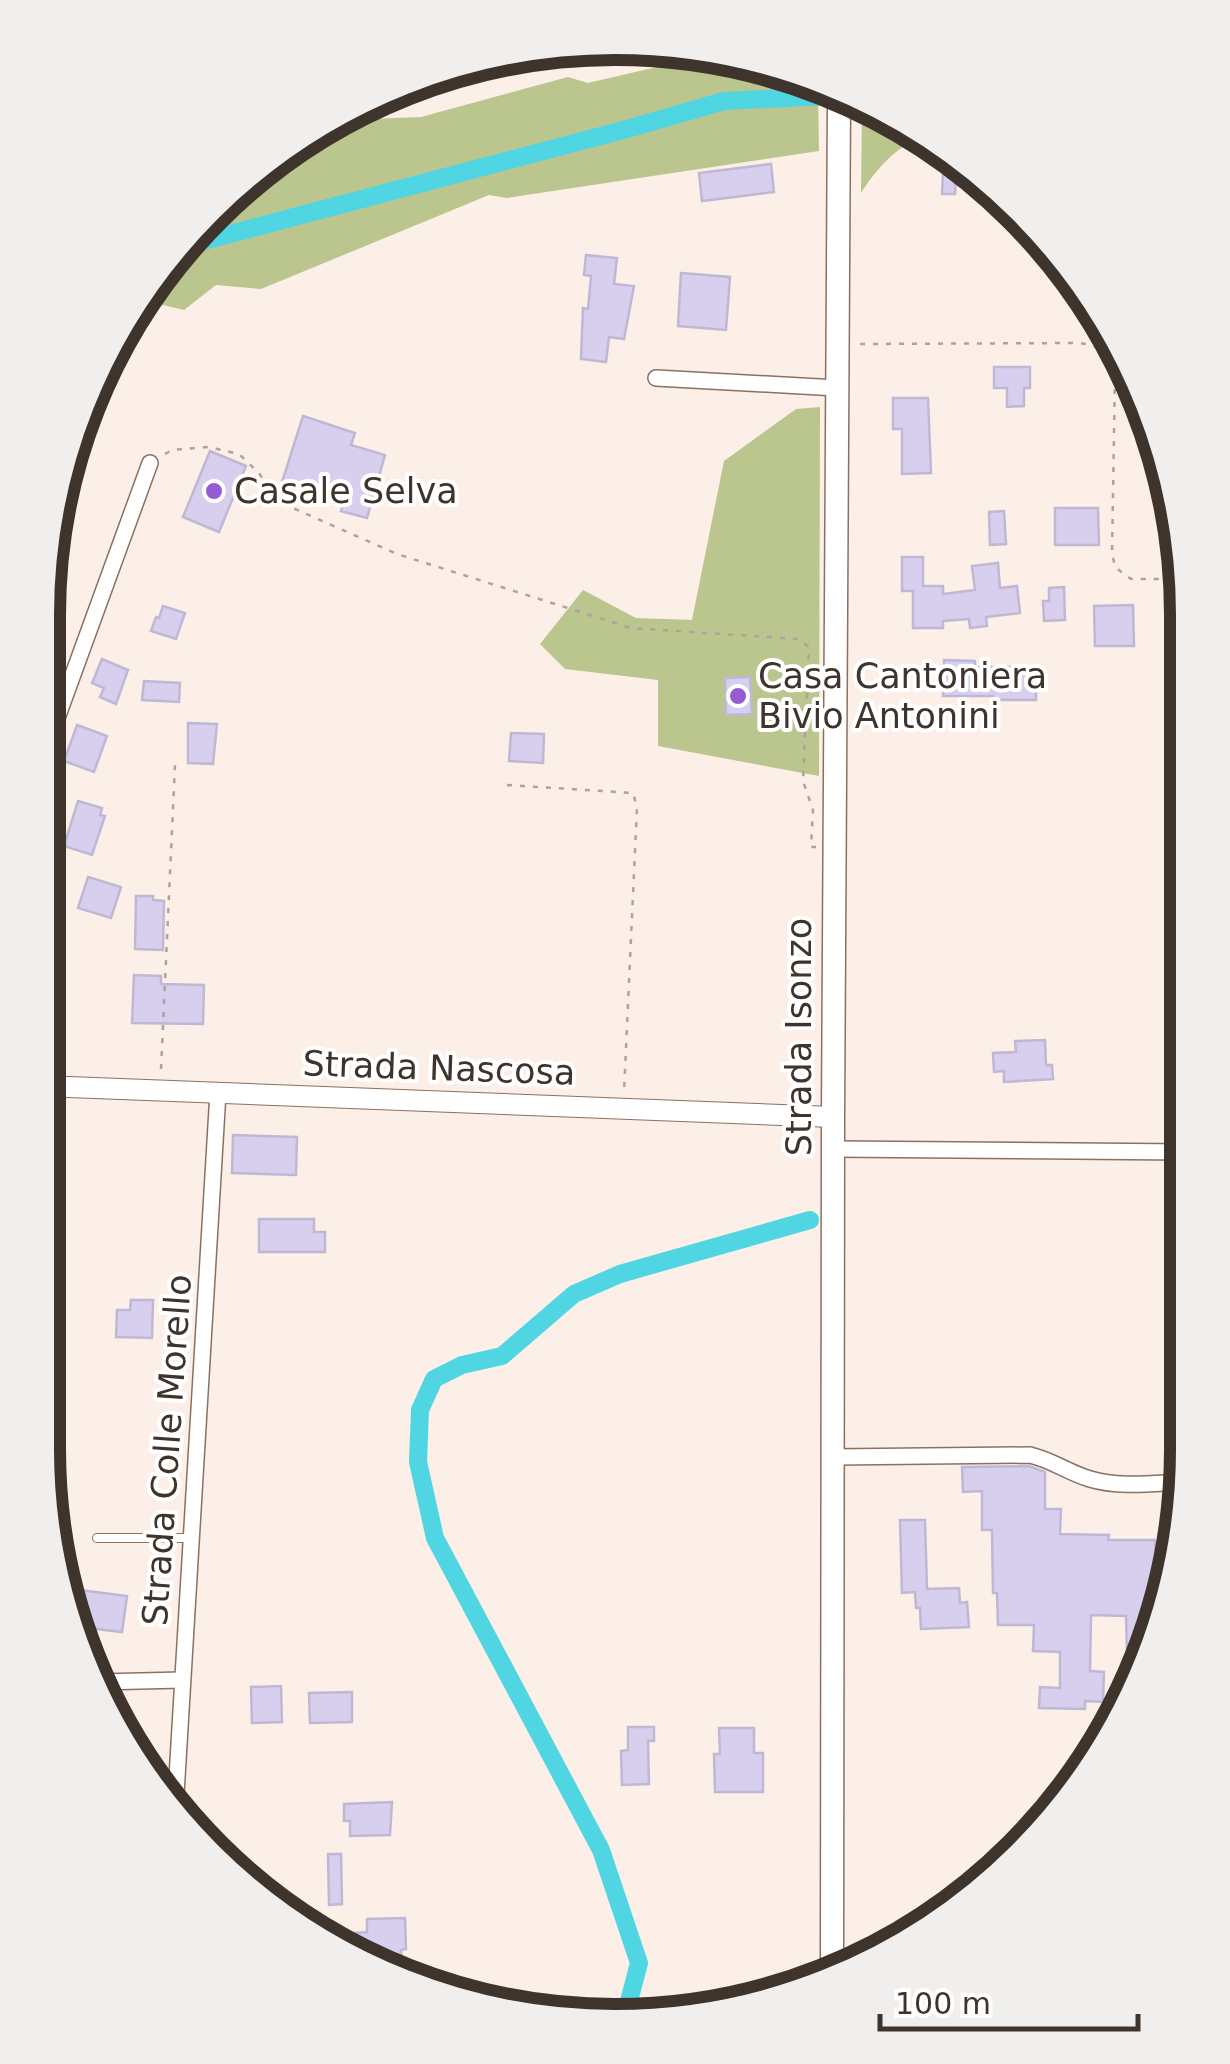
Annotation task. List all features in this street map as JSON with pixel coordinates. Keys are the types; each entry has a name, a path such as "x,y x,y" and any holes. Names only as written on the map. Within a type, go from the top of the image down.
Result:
{"main road":[{"name":"Strada Isonzo","path":"832,1960 839,112"}],"street":[{"path":"656,378 837,388"},
{"path":"60,710 150,463"},
{"name":"Strada Nascosa","path":"60,1087 833,1117"},
{"name":"Strada Colle Morello","path":"176,1789 218,1092"},
{"path":"833,1150 1170,1152"},
{"path":"833,1456 1030,1456 1099,1481 1169,1482"},
{"path":"111,1682 182,1680"}],"lane":[{"path":"97,1538 192,1538"}],"path":[{"path":"838,344 1080,343 1103,351"},
{"path":"1113,371 1112,555 1116,568 1131,579 1169,578"},
{"path":"150,463 172,450 208,447 239,454 259,473 275,500 396,554 631,628 798,639 809,647 802,781 813,810 811,847 835,848"},
{"path":"160,1090 175,765"},
{"path":"506,785 633,792 637,807 624,1108"}],"green space":[{"path":"672,63 725,71 793,89 818,99 819,151 507,198 489,195 261,289 216,285 184,310 157,303 198,249 249,198 307,154 366,119 421,117 568,77 588,83"},
{"path":"862,118 908,144 888,159 861,193"},
{"path":"820,407 819,776 658,746 658,680 565,669 540,644 583,590 636,618 692,620 724,461 796,409"}],"building":[{"path":"771,164 774,192 702,201 699,173"},
{"path":"943,168 956,177 955,194 942,194"},
{"path":"586,255 617,258 614,284 634,286 624,339 609,337 606,362 581,359 583,308 588,309 591,276 584,275"},
{"path":"681,273 730,277 726,330 678,326"},
{"path":"994,367 1030,367 1030,388 1024,388 1024,406 1007,407 1007,388 994,388"},
{"path":"893,398 928,398 931,473 902,474 902,429 893,429"},
{"path":"303,416 355,433 351,445 385,455 367,518 341,511 343,503 282,482"},
{"name":"Casale Selva","path":"210,451 246,466 219,532 183,517"},
{"path":"1055,508 1098,508 1099,545 1055,545"},
{"path":"1004,511 1006,544 990,545 989,512"},
{"path":"902,557 923,557 923,586 943,586 943,594 975,590 972,566 998,563 1000,588 1017,586 1020,613 986,617 987,626 970,628 969,619 943,621 943,628 913,628 913,591 902,591"},
{"path":"1064,587 1065,620 1044,621 1043,601 1049,601 1049,588"},
{"path":"1133,605 1134,646 1095,646 1094,606"},
{"path":"163,606 185,613 176,639 151,631"},
{"path":"102,659 128,670 116,704 100,697 104,688 92,683"},
{"path":"944,660 975,661 975,667 1036,667 1036,700 943,696"},
{"name":"Casa Cantoniera Bivio Antonini","path":"750,677 752,714 726,715 725,678"},
{"path":"144,681 180,683 179,702 142,700"},
{"path":"188,723 217,724 213,764 188,763"},
{"path":"77,725 107,736 94,772 64,761"},
{"path":"511,733 544,734 543,763 509,761"},
{"path":"78,801 102,808 100,815 105,816 92,855 64,846"},
{"path":"88,877 121,887 111,918 78,908"},
{"path":"136,896 164,901 163,950 135,949"},
{"path":"134,975 161,976 161,984 204,985 203,1024 132,1023"},
{"path":"1045,1040 1046,1065 1052,1065 1053,1079 1004,1082 1004,1071 994,1072 993,1053 1016,1052 1015,1041"},
{"path":"233,1135 297,1137 296,1175 232,1173"},
{"path":"259,1219 314,1219 314,1232 325,1232 325,1252 259,1252"},
{"path":"131,1300 153,1300 152,1338 116,1337 117,1310 130,1310"},
{"path":"1029,1466 1045,1472 1045,1509 1061,1509 1060,1534 1155,1540 1155,1573 1130,1655 1127,1655 1126,1616 1091,1615 1090,1671 1104,1672 1103,1702 1085,1701 1085,1709 1039,1708 1040,1687 1060,1688 1060,1652 1033,1651 1034,1625 998,1625 992,1530 982,1530 982,1491 963,1492 962,1467"},
{"path":"900,1520 925,1520 927,1589 959,1588 960,1603 967,1602 969,1627 921,1629 915,1592 902,1593"},
{"path":"78,1590 127,1596 122,1632 89,1628"},
{"path":"281,1686 282,1722 252,1723 251,1687"},
{"path":"352,1692 352,1722 310,1723 309,1693"},
{"path":"628,1727 654,1727 654,1741 648,1741 649,1784 622,1785 621,1751 628,1750"},
{"path":"719,1728 754,1728 754,1753 763,1753 763,1792 715,1792 714,1754 720,1754"},
{"path":"392,1802 390,1835 350,1836 350,1821 344,1821 344,1804"},
{"path":"328,1854 341,1854 342,1904 329,1905"},
{"path":"405,1918 406,1949 401,1950 402,1961 355,1939 355,1933 367,1932 367,1919"}],"waterway":[{"path":"206,240 724,101 813,97"},
{"path":"628,2004 639,1963 601,1850 435,1538 418,1462 420,1410 434,1379 462,1365 502,1356 574,1294 620,1274 810,1220"}],"place":[{"name":"Casale Selva","path":"214,491"},
{"name":"Casa Cantoniera Bivio Antonini","path":"738,696"}]}
